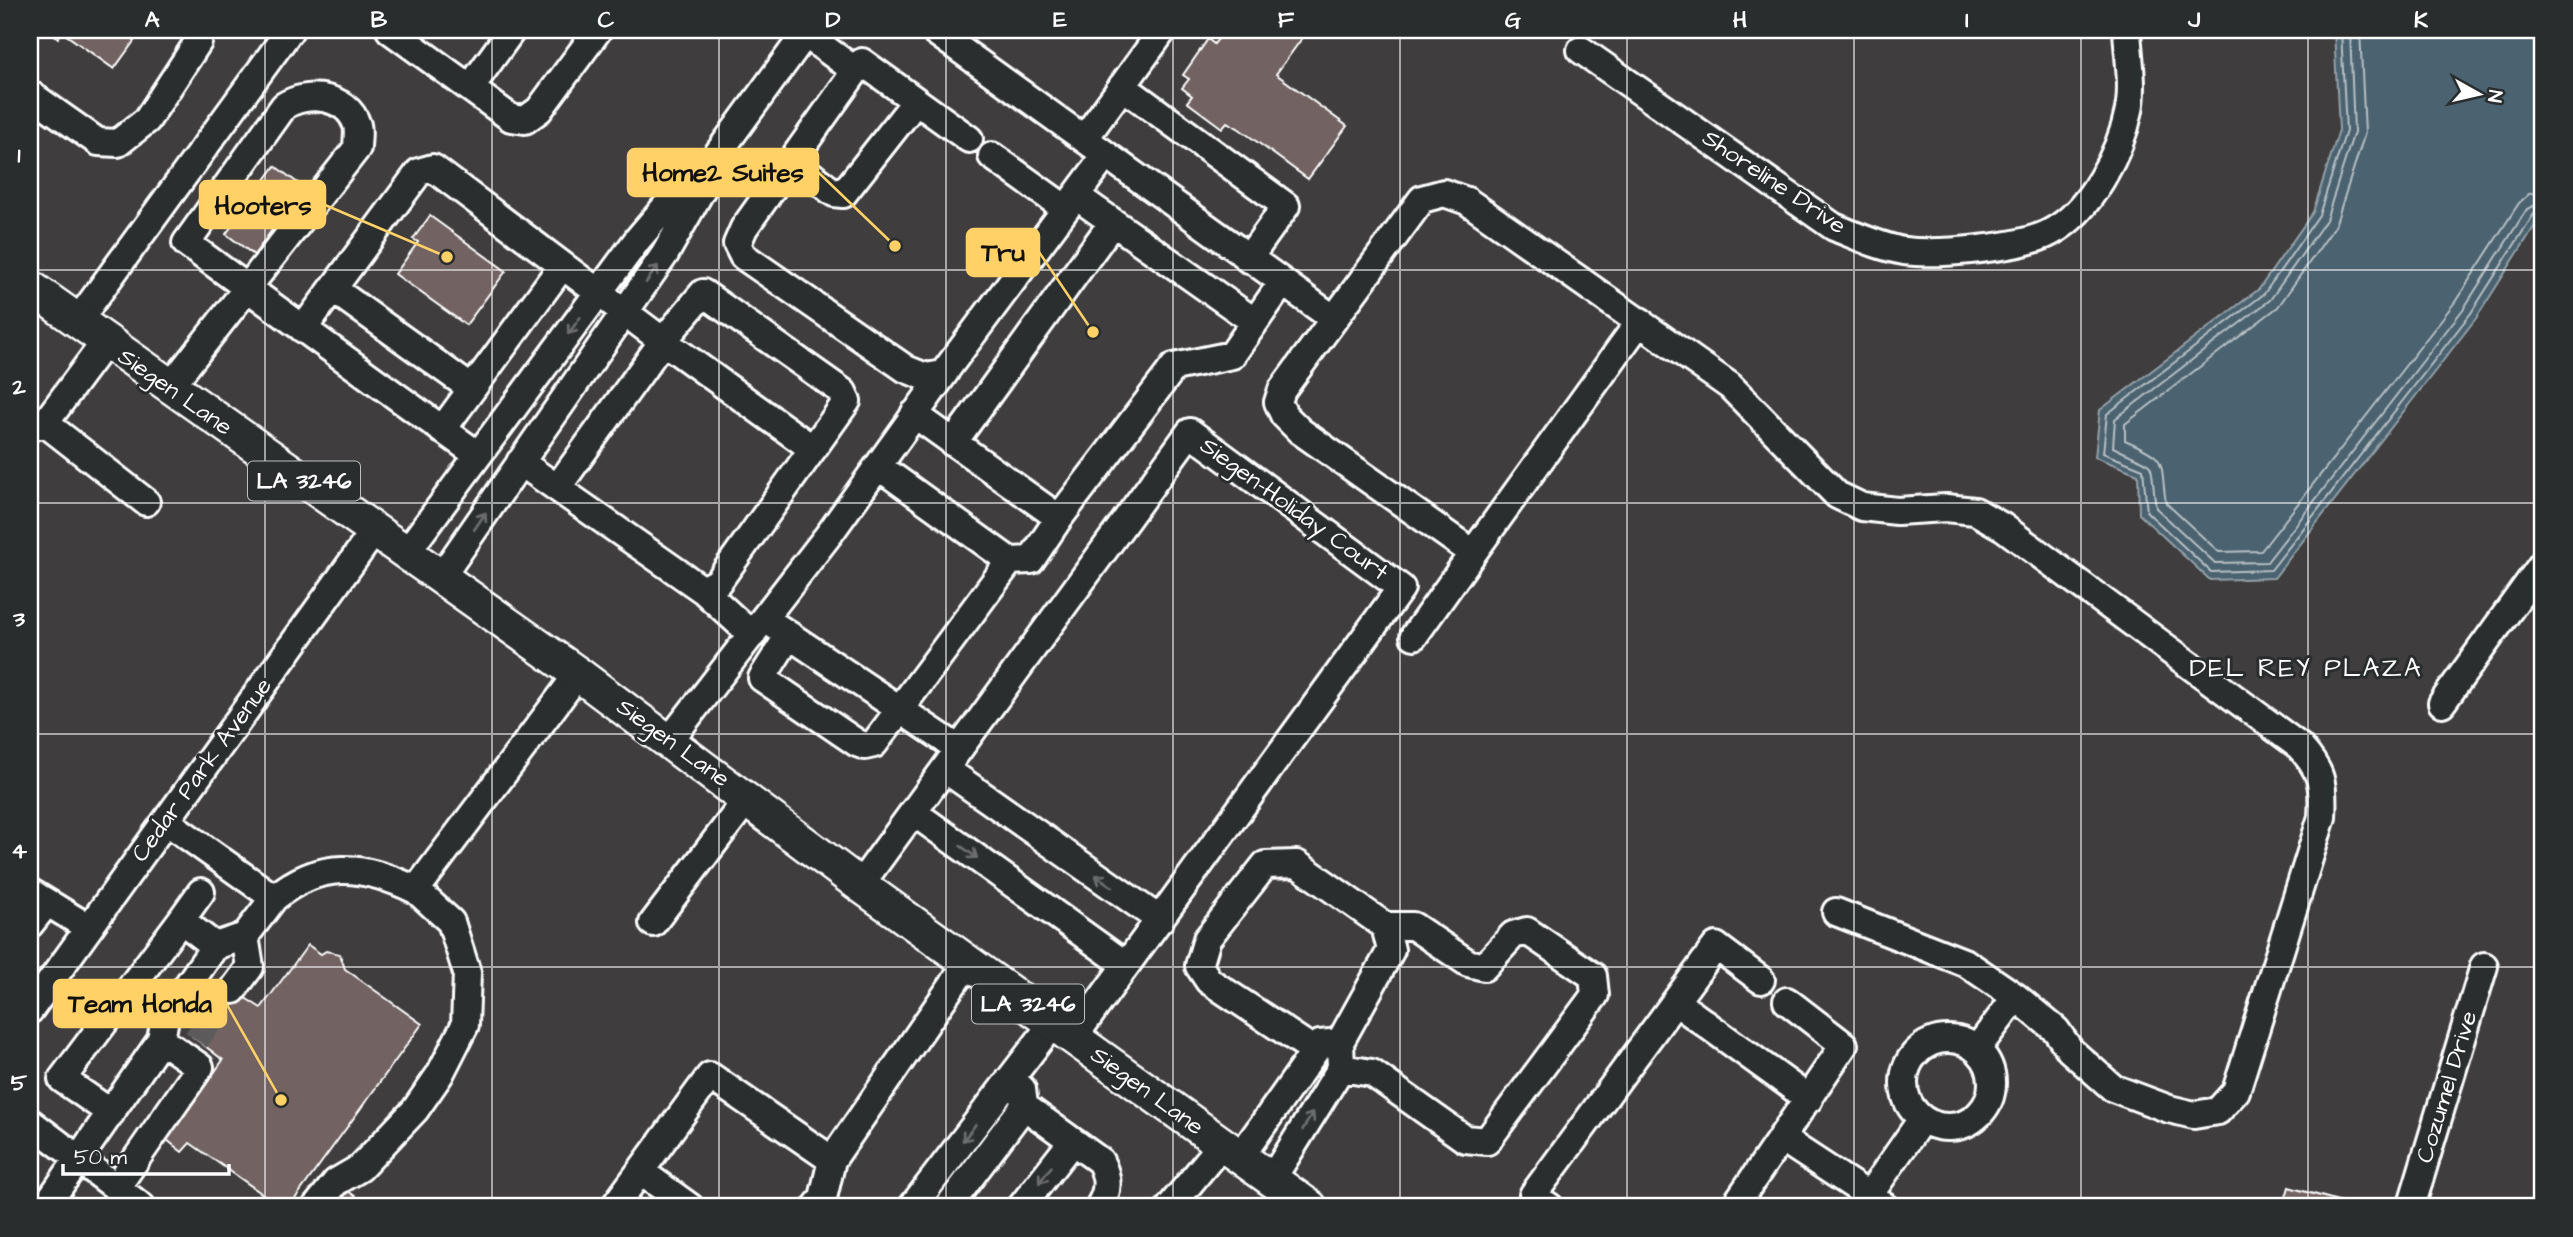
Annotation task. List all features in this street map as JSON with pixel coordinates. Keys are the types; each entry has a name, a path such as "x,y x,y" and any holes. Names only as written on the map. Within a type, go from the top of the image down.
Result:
{"main road":[{"name":"Siegen Lane","path":"30,287 169,388 578,674 748,798 860,885 970,961 1063,1031 1310,1207"}],"street":[{"path":"35,108 98,142 118,143 147,120 198,42 200,30"},
{"path":"78,322 290,30"},
{"path":"390,30 422,39 470,88 511,118 525,120 539,110 598,30"},
{"path":"470,88 512,30"},
{"path":"933,30 1334,319"},
{"path":"1084,139 1163,30"},
{"name":"Shoreline Drive","path":"1581,50 1834,227 1872,243 1906,251 2020,244 2053,232 2085,202 2115,157 2130,107 2127,30"},
{"path":"441,577 666,254 708,178 714,159 807,32 856,71"},
{"path":"946,371 926,377 906,369 743,256 737,244 744,228 862,62 969,139"},
{"path":"1122,86 1286,206 1248,259"},
{"path":"169,388 248,289 357,148 357,126 351,116 345,107 326,98 297,98 284,106 186,243 248,289 478,456"},
{"path":"792,160 834,193 843,194 916,101"},
{"path":"669,741 758,627 1106,155"},
{"path":"992,156 1071,202 1113,222 1255,322"},
{"path":"406,553 638,239 697,170 714,159"},
{"path":"303,329 419,172 433,169 624,313 813,449"},
{"path":"1472,553 1300,431 1284,415 1278,402 1282,390 1422,199 1444,193 1467,201 1730,386 1837,495 1862,507 1874,509 1975,511 2003,527 2299,746 2317,766 2324,790 2322,817 2236,1091 2218,1111 2194,1115 2113,1088 2070,1050 2056,1030 1966,963 1836,912"},
{"path":"953,443 1113,222"},
{"path":"442,430 562,266"},
{"path":"878,466 1010,561 1031,560 1059,518 1174,367 1232,355 1282,283"},
{"path":"333,289 472,389"},
{"path":"557,488 663,341 703,293 722,304 843,392 847,401 718,582 703,590"},
{"path":"1414,636 1640,321"},
{"path":"105,342 37,425 146,502"},
{"path":"914,414 1059,518"},
{"name":"Siegen-Holiday Court","path":"860,885 1190,432 1401,588 1126,965 1063,1031 1011,1079 912,1207"},
{"path":"520,462 758,627 789,635 901,710 952,759 1160,920"},
{"name":"Cedar Park Avenue","path":"30,1010 375,530"},
{"path":"789,635 762,678 857,743 865,746 874,744 1010,561"},
{"path":"2442,703 2543,563"},
{"path":"416,890 578,674"},
{"path":"653,923 748,798"},
{"path":"914,812 1126,965"},
{"path":"166,821 274,898"},
{"path":"1315,1051 1209,981 1199,965 1207,939 1265,865 1297,864 1385,926 1413,926 1468,963 1484,967 1513,935 1527,931 1593,976 1595,995 1487,1141 1465,1139 1372,1073 1341,1068"},
{"path":"45,1207 161,1040 165,1018 215,946 246,936 274,898 295,881 342,869 383,875 416,890 451,922 467,972 466,1025 440,1074 415,1110 360,1168 336,1182 316,1207"},
{"path":"111,1113 62,1079 201,892"},
{"path":"35,906 89,928"},
{"path":"181,920 215,946"},
{"path":"1272,1179 1341,1068 1340,1042 1391,950 1385,926"},
{"path":"233,990 250,967 246,936"},
{"path":"1550,1207 1533,1195 1677,1003 1716,946 1761,980"},
{"path":"816,1207 823,1198 832,1160 970,961"},
{"name":"Cozumel Drive","path":"2410,1207 2484,966"},
{"path":"1977,1049 2015,997"},
{"path":"1734,1207 1844,1045 1787,1000"},
{"path":"1677,1003 1808,1100"},
{"path":"116,1188 200,1067 191,1048 161,1040"},
{"path":"1943,1040 1964,1041 1977,1049 1987,1060 1992,1074 1990,1097 1979,1116 1951,1128 1936,1126 1922,1119 1906,1097 1905,1076 1913,1056 1923,1046 1943,1040"},
{"path":"1170,1207 1231,1150 1320,1044 1340,1042"},
{"path":"614,1207 710,1076 832,1160"},
{"path":"948,1207 1024,1105 1022,1089 1011,1079"},
{"path":"1024,1105 1071,1143 1100,1161 1107,1174 1108,1186 1099,1207"},
{"path":"1781,1138 1872,1204 1922,1119"},
{"path":"30,1122 142,1207"},
{"path":"1021,1207 1071,1143"},
{"path":"640,1171 690,1207"}],"water":[{"path":"2334,30 2543,30 2543,213 2477,317 2274,578 2210,580 2139,514 2138,474 2095,457 2100,410 2259,289 2313,212 2339,130"}],"building":[{"path":"49,30 142,30 114,69 62,32 58,38"},
{"path":"1225,30 1308,30 1276,74 1347,126 1308,179 1238,128 1227,122 1222,128 1187,102 1192,96 1182,88 1189,79 1183,75 1208,39 1214,44"},
{"path":"275,166 303,187 254,255 226,234"},
{"path":"430,216 506,271 466,325 395,274 418,242 413,239"},
{"path":"308,945 321,954 326,951 340,954 345,969 422,1024 289,1207 281,1207 190,1143 182,1152 167,1140 223,1060 192,1036 228,987 261,1008"},
{"path":"2289,1187 2359,1207 2283,1207"},
{"path":"348,1191 370,1207 337,1207"}],"tunnel":[{"path":"196,1040 233,990"}],"place":[{"name":"Home2 Suites","path":"895,246"},
{"name":"Hooters","path":"447,257"},
{"name":"Tru","path":"1093,332"},
{"name":"Team Honda","path":"281,1100"}],"district":[{"name":"DEL REY PLAZA","path":"2306,668"}]}
